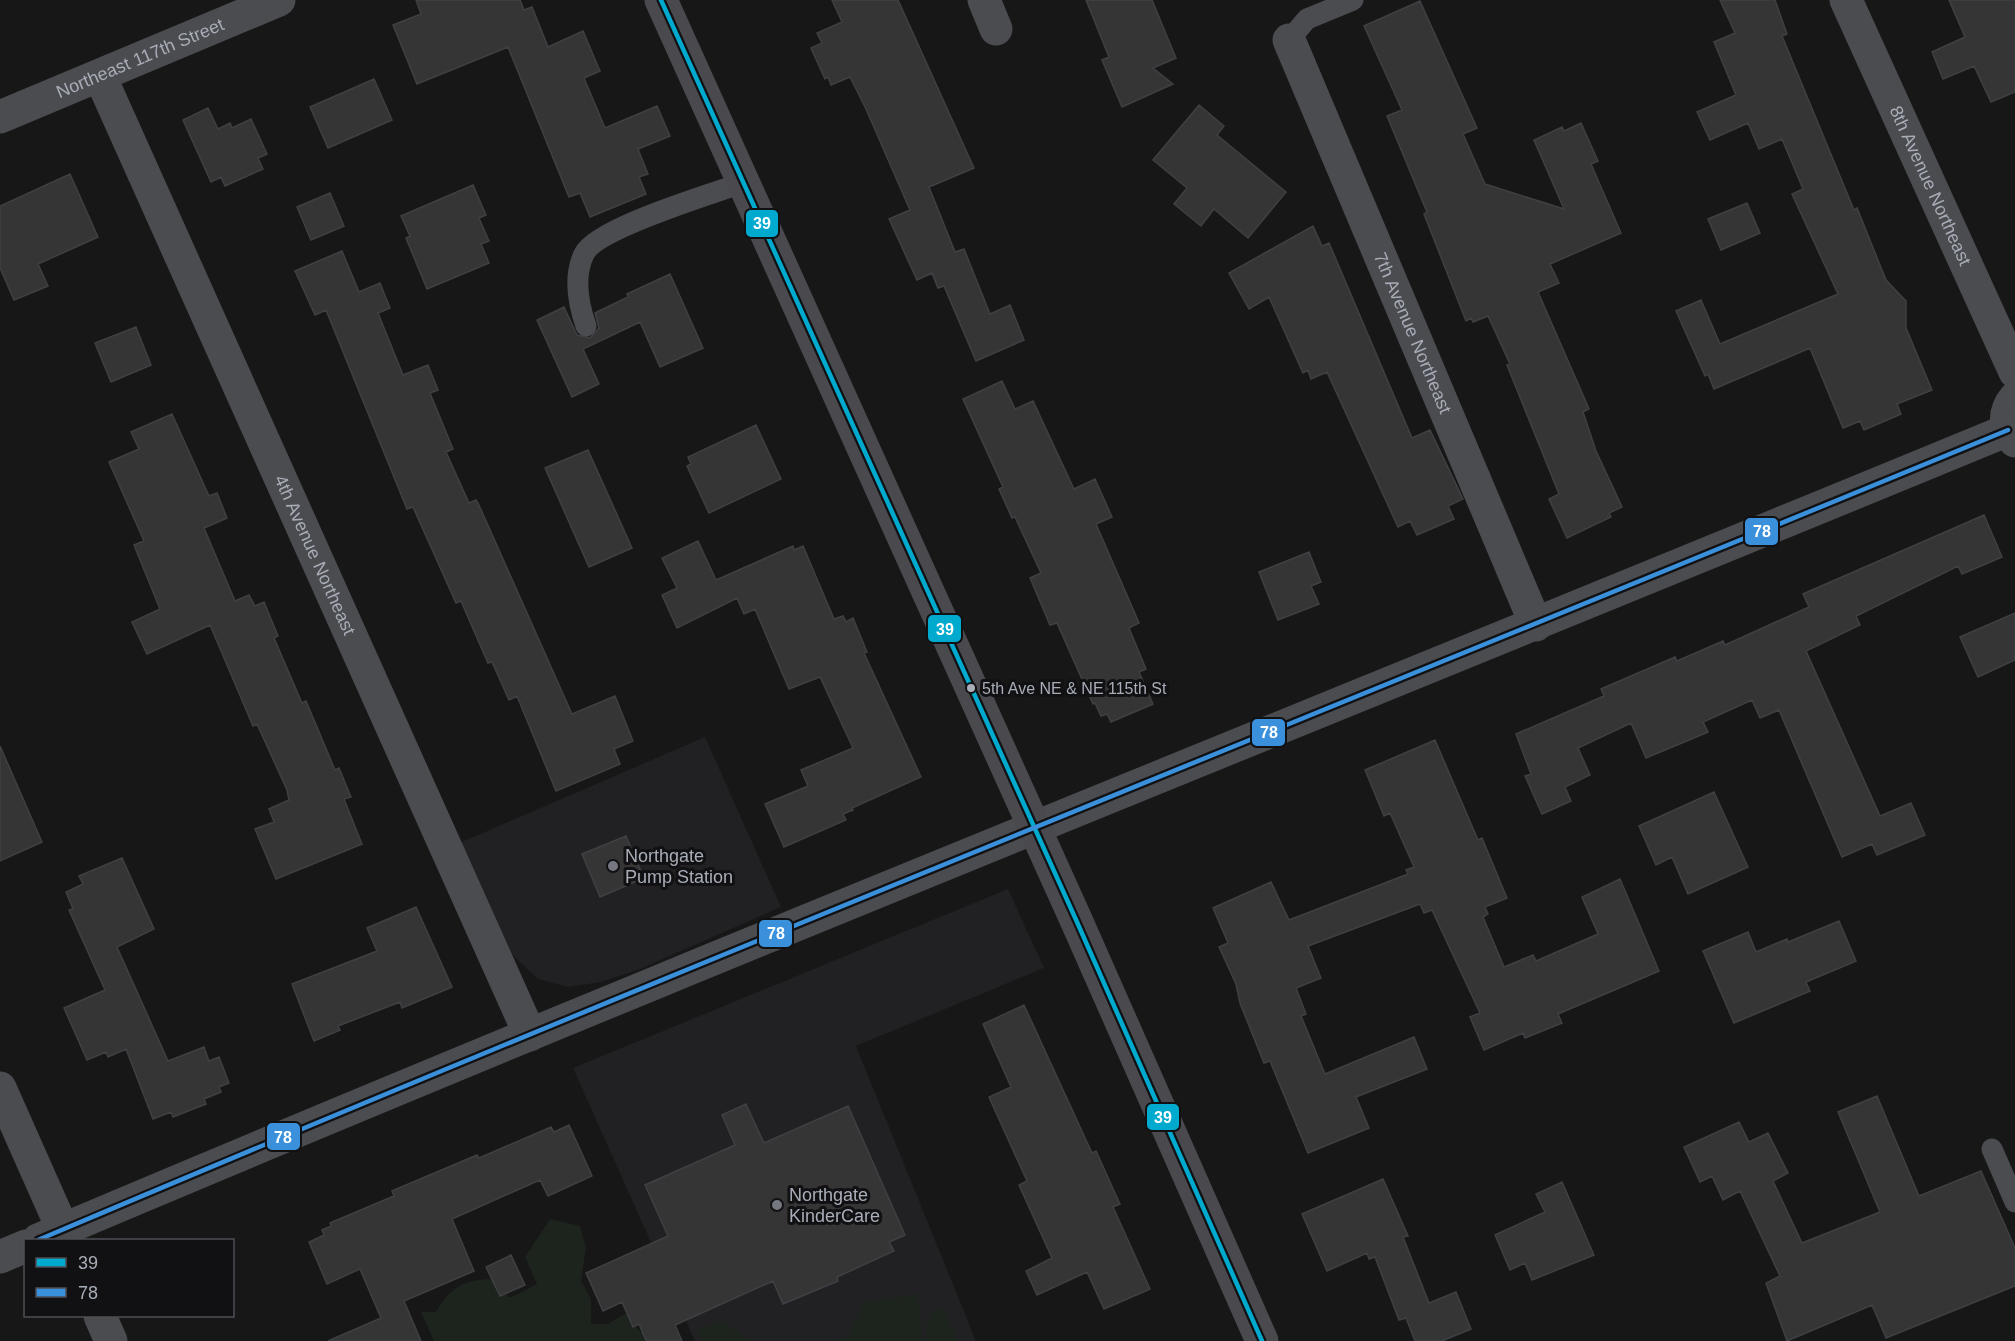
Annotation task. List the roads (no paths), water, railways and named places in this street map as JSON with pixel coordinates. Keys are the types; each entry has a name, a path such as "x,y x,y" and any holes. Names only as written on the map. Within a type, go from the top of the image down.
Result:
{"main road":[{"path":"661,0 1262,1341"}],"street":[{"name":"Northeast 117th Street","path":"0,117 279,0"},
{"name":"8th Avenue Northeast","path":"1846,0 2015,372"},
{"name":"7th Avenue Northeast","path":"1289,40 1536,625"},
{"name":"4th Avenue Northeast","path":"100,76 530,1035"},
{"path":"0,1088 50,1235 1033,828 2011,436 2007,412 2015,398"},
{"path":"0,1257 24,1247"},
{"path":"100,1317 111,1341"}],"lane":[{"path":"1289,40 1307,19 1353,0"},
{"path":"586,326 580,310 577,276 584,252 609,234 651,215 742,183"},
{"path":"1992,1149 2015,1203"}],"place":[{"name":"5th Ave NE & NE 115th St","path":"971,688"},
{"name":"Northgate Pump Station","path":"613,866"},
{"name":"Northgate KinderCare","path":"777,1205"}]}
